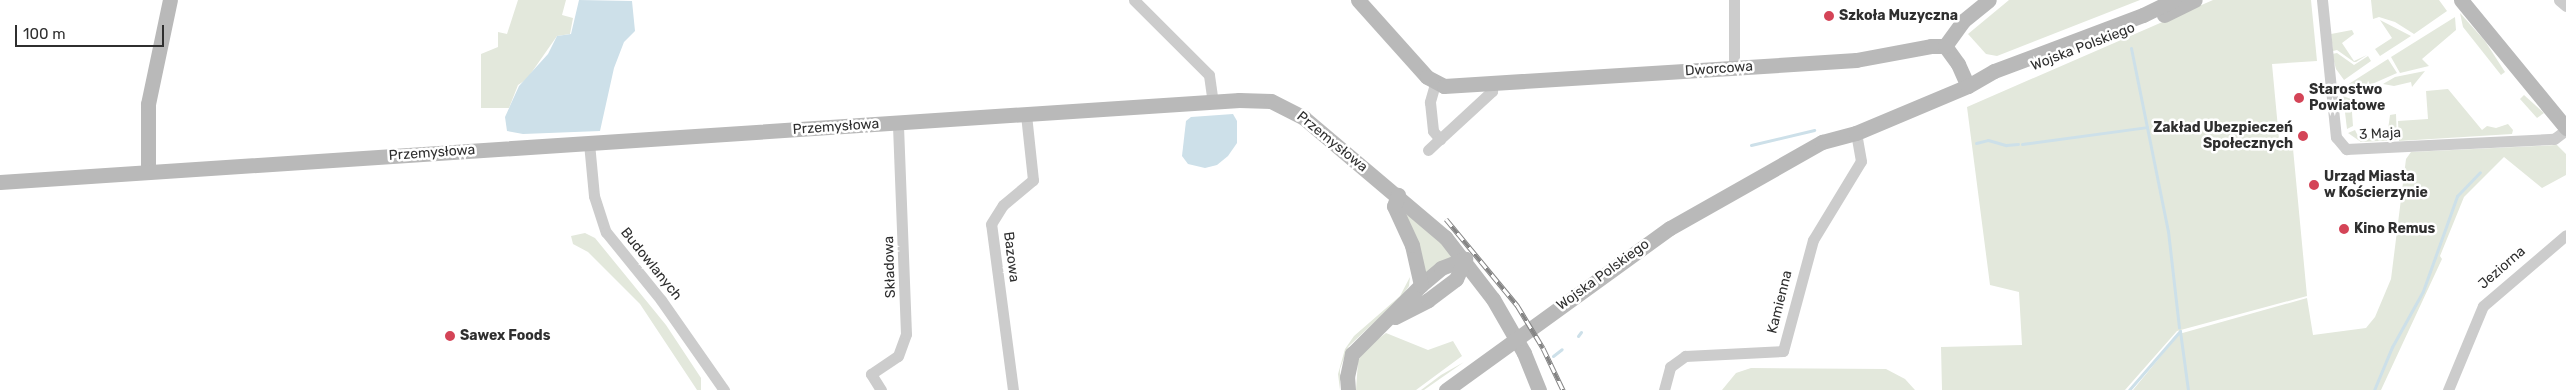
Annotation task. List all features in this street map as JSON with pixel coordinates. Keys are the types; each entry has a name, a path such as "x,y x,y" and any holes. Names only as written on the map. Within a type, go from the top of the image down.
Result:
{"main road":[{"path":"148,172 148,104 170,0"},
{"path":"1358,0 1435,84"},
{"path":"1968,86 1958,64 1945,46 1963,20 1989,0"},
{"name":"Wojska Polskiego","path":"1446,390 1670,228 1769,172 1834,149 1856,133 1968,86 1994,71 2143,15 2174,0"},
{"name":"Wojska Polskiego","path":"1968,86 1998,81 2156,19 2195,0"},
{"path":"2461,0 2566,129"},
{"name":"Dworcowa","path":"1435,84 1444,86 1492,84 1873,58 1930,46 1945,46"},
{"name":"Przemysłowa","path":"0,182 1213,102 1270,102 1292,111 1398,195 1466,260 1509,325 1539,390"},
{"path":"1398,195 1394,206 1412,245 1421,284"},
{"path":"1348,390 1347,377 1352,354 1421,284 1441,268 1466,260"},
{"path":"1383,324 1428,300 1456,279 1466,260"}],"street":[{"path":"1134,0 1209,75 1213,102"},
{"path":"1734,0 1734,68"},
{"name":"3 Maja","path":"2322,0 2336,137 2346,149 2554,139 2566,129"},
{"path":"2559,0 2566,6"},
{"path":"1435,84 1429,97 1433,130 1440,139"},
{"path":"1428,150 1492,91 1492,84"},
{"name":"Bazowa","path":"1013,390 991,224 1003,205 1033,180 1026,115"},
{"name":"Składowa","path":"881,390 871,374 898,356 906,334 898,123"},
{"name":"Kamienna","path":"1664,390 1670,367 1685,356 1783,351 1813,240 1861,161 1856,133"},
{"name":"Budowlanych","path":"589,143 594,196 606,232 661,300 723,390"},
{"name":"Jeziorna","path":"2448,390 2483,306 2566,235"}],"shaded area":[{"path":"518,0 566,0 562,15 573,18 570,34 557,36 527,79 518,85 509,108 481,108 481,54 498,47 498,32 507,34"},
{"path":"579,0 632,1 635,31 624,42 614,68 600,131 523,134 507,131 505,117 519,86 548,54 557,36 571,34"},
{"path":"2009,0 2140,0 1997,56 1986,54 1968,34"},
{"path":"2213,0 2311,0 2317,61 2272,64 2279,139 2292,138 2307,296 2177,331 2125,390 1942,390 1941,347 2022,345 2019,292 1990,285 1967,107"},
{"path":"2371,0 2439,0 2447,11 2414,34 2395,22 2379,17 2373,19"},
{"path":"2460,13 2485,41 2505,72 2501,75 2463,27"},
{"path":"2455,17 2456,30 2422,59 2429,66 2400,73 2391,57"},
{"path":"2380,20 2411,36 2380,56 2375,49 2392,38"},
{"path":"2352,30 2354,34 2342,43 2354,61 2367,55 2356,62 2354,62 2337,50 2333,51 2331,34"},
{"path":"2337,53 2354,65 2368,56 2371,61 2344,80 2336,69 2332,54"},
{"path":"2388,59 2397,73 2354,92 2352,96 2345,92 2344,87"},
{"path":"2425,71 2412,87 2411,82 2394,86 2383,84 2395,77"},
{"path":"2448,89 2482,130 2487,126 2496,128 2508,124 2513,130 2512,134 2399,141 2398,121 2428,119 2426,91"},
{"path":"2524,95 2544,113 2537,118 2520,99"},
{"path":"2343,96 2351,99 2353,126 2347,129"},
{"path":"1233,114 1237,121 1237,143 1228,156 1217,165 1205,168 1188,164 1182,156 1186,121 1191,117"},
{"path":"2396,114 2397,140 2361,142 2348,133 2355,130 2358,136 2367,138 2387,137 2390,115"},
{"path":"2557,145 2566,154 2566,175 2542,188 2504,157 2464,197 2440,256 2442,259 2381,390 2133,390 2179,334 2307,298 2313,335 2366,328 2375,317 2391,279 2406,159 2411,152"},
{"path":"1401,207 1454,255 1422,280"},
{"path":"585,233 595,238 666,325 701,378 701,390 697,390 640,304 588,252 573,244 571,236"},
{"path":"1410,277 1409,286 1401,297 1348,347 1340,369 1340,390 1338,374 1345,349 1354,336 1400,296"},
{"path":"1386,333 1428,350 1453,341 1462,356 1416,390 1356,390 1358,361 1365,349"},
{"path":"1464,362 1424,390 1421,390 1441,375"},
{"path":"1751,368 1886,369 1905,379 1915,390 1722,390 1736,373"}],"waterway":[{"path":"2131,48 2168,231 2179,327"},
{"path":"2022,144 2147,127"},
{"path":"1751,145 1814,130"},
{"path":"1976,143 1988,140 2006,145 2018,144"},
{"path":"2374,390 2392,347 2423,291 2457,196 2480,172"},
{"path":"2180,331 2188,390"},
{"path":"2129,390 2180,331"},
{"path":"1578,336 1581,332"},
{"path":"1553,356 1562,349"}],"railway":[{"path":"1446,219 1517,305 1543,348 1563,390"}],"place":[{"name":"Szkoła Muzyczna","path":"1829,16"},
{"name":"Starostwo Powiatowe","path":"2299,98"},
{"name":"Zakład Ubezpieczeń Społecznych","path":"2303,136"},
{"name":"Urząd Miasta w Kościerzynie","path":"2314,185"},
{"name":"Kino Remus","path":"2344,229"},
{"name":"Sawex Foods","path":"450,336"}]}
